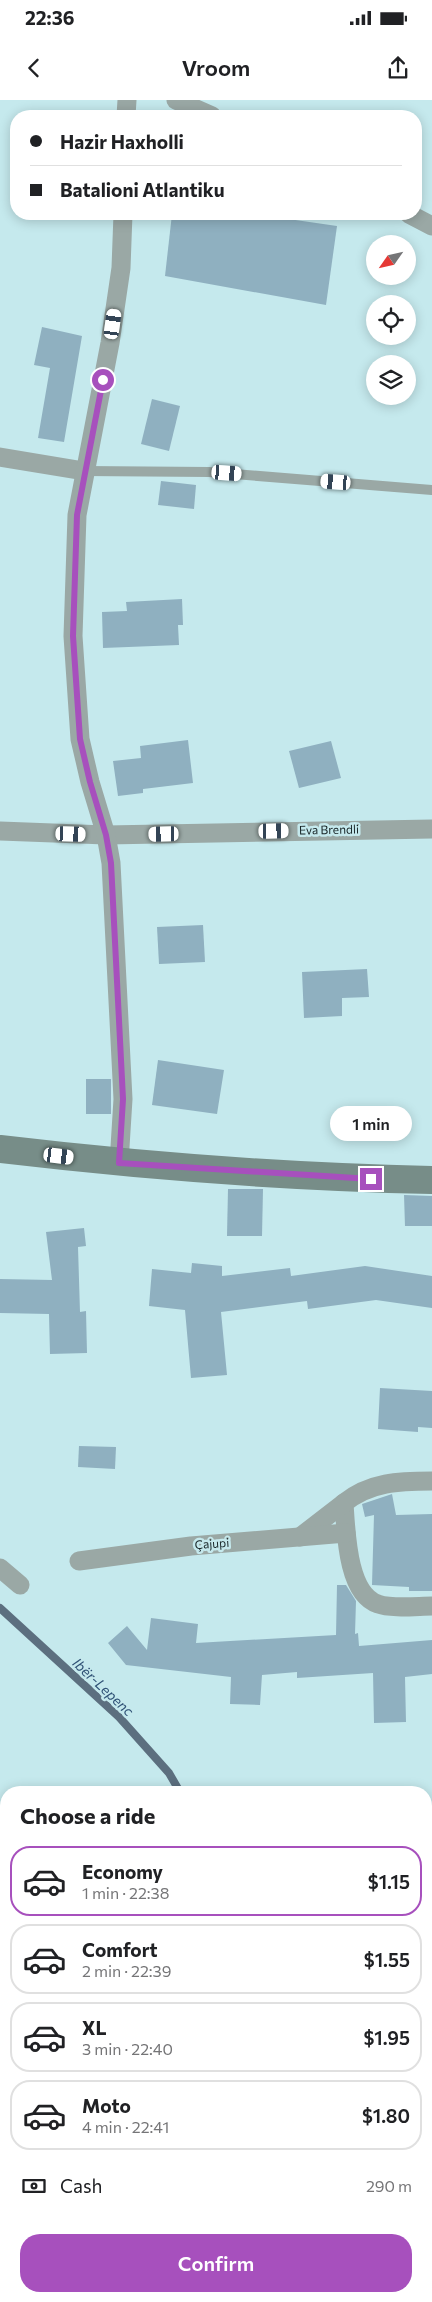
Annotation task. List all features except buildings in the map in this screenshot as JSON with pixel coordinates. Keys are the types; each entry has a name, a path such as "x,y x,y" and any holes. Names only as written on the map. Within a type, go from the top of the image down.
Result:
{"street":[{"path":"176,100 198,110"},
{"path":"119,1163 123,1099 111,863 106,835 90,782 80,739 73,636 77,515 110,343 121,268 123,220"},
{"path":"420,220 432,226"},
{"path":"0,457 84,471"},
{"name":"Eva Brendli","path":"0,831 106,835 432,829"},
{"path":"0,1149 119,1163 371,1179 432,1180"},
{"path":"300,1537 356,1493 374,1485 403,1481 432,1481"},
{"path":"344,1503 346,1532 355,1576 360,1590 368,1600 380,1605 432,1606"},
{"name":"Çajupi","path":"79,1561 182,1547 346,1532"},
{"path":"0,1568 20,1585"}],"lane":[{"path":"84,471 209,472 432,490"}],"waterway":[{"name":"Ibër-Lepenc","path":"0,1608 119,1717 169,1773 177,1786"}],"route":[{"path":"103,380 77,515 73,636 80,739 90,782 106,835 111,863 123,1099 119,1163 371,1179"}]}
